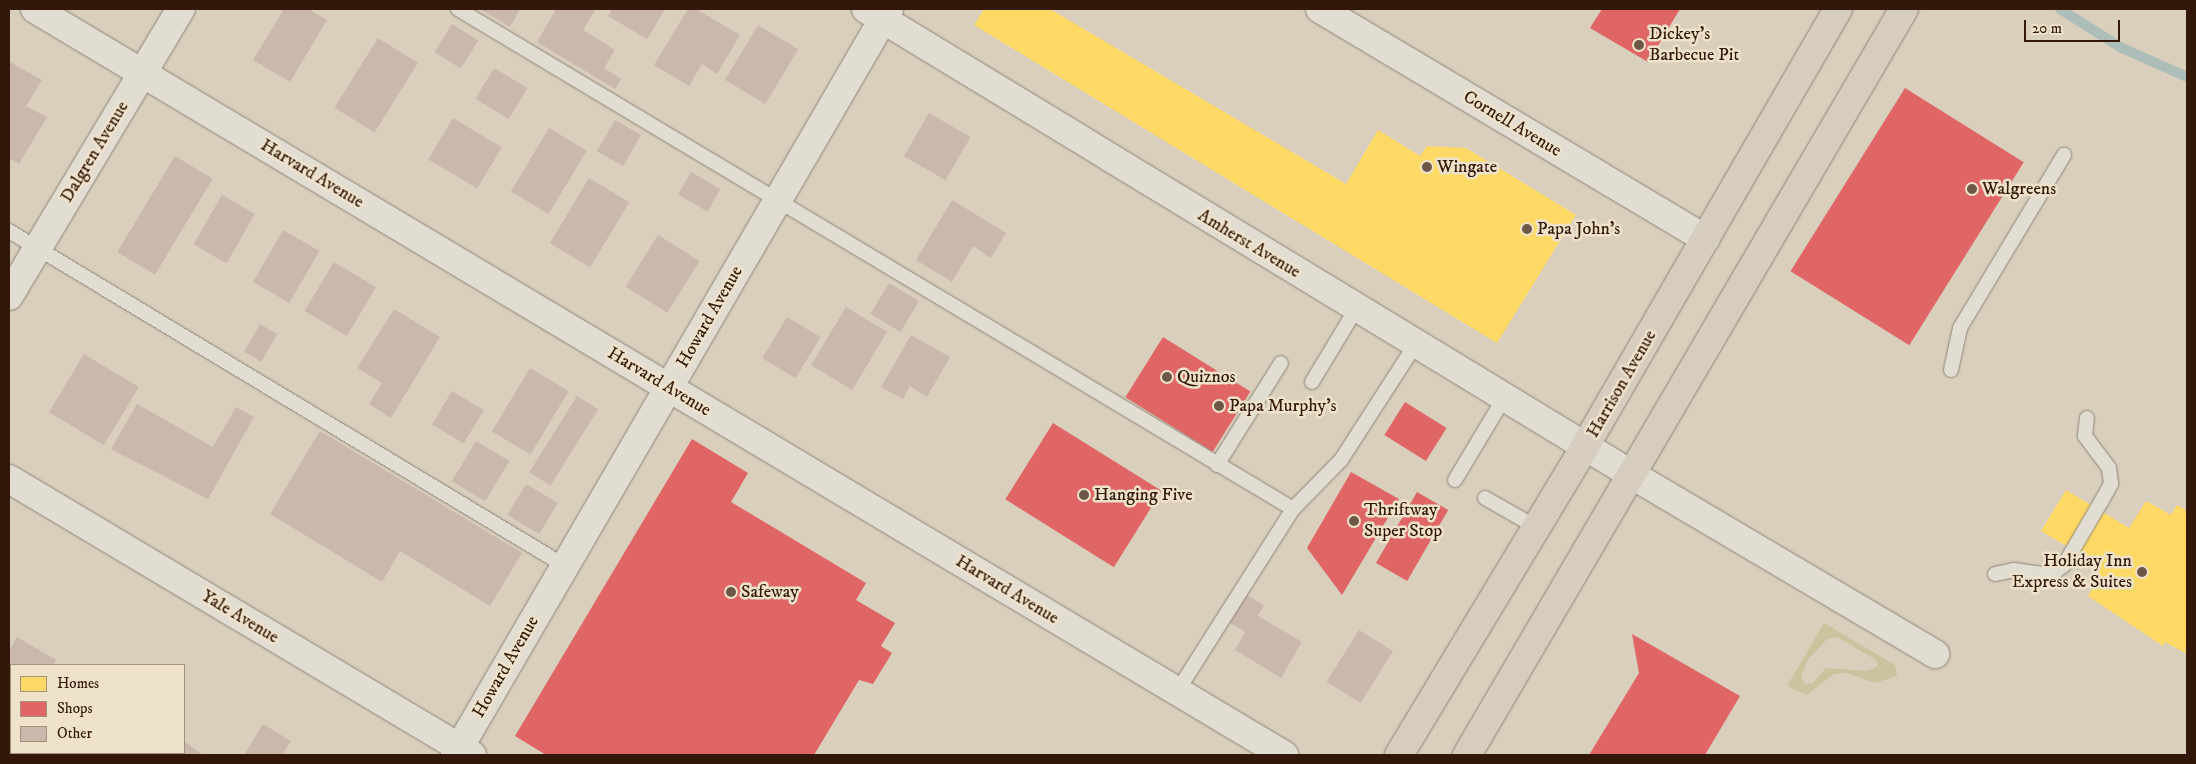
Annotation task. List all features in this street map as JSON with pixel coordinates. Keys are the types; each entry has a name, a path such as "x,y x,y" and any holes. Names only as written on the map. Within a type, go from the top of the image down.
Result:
{"main road":[{"name":"Harrison Avenue","path":"1399,755 1584,448 1838,9"},
{"path":"1467,755 1634,476 1904,9"}],"street":[{"name":"Harvard Avenue","path":"35,9 1284,755"},
{"name":"Dalgren Avenue","path":"9,296 181,9"},
{"name":"Cornell Avenue","path":"1320,9 1706,239"},
{"name":"Howard Avenue","path":"462,753 566,566 776,203 880,12"},
{"name":"Amherst Avenue","path":"880,12 1356,309 1584,448 1934,654"},
{"name":"Yale Avenue","path":"9,479 462,753"}],"lane":[{"path":"458,9 776,203 1292,509"},
{"path":"1951,370 1960,328 2064,155"},
{"path":"9,231 566,566"},
{"path":"1312,382 1356,309"},
{"path":"1178,690 1292,509 1340,460 1415,345"},
{"path":"1217,465 1281,363"},
{"path":"1455,480 1504,398"},
{"path":"1996,574 2014,570 2052,575 2064,565 2101,502 2111,484 2109,468 2085,436 2087,418"},
{"path":"1485,498 1536,527"}],"shaded area":[{"path":"1824,623 1895,665 1897,676 1875,683 1847,673 1834,674 1806,695 1787,686","holes":["1837,637 1876,660 1878,666 1867,671 1826,668 1813,683 1805,685 1801,677 1807,661 1827,639"]}],"building: Homes":[{"name":"Wingate","path":"984,9 1050,9 1346,184 1378,130 1420,156 1427,146 1466,148 1576,215 1497,343 974,25"},
{"name":"Holiday Inn Express & Suites","path":"2066,490 2129,528 2146,501 2171,515 2177,505 2187,511 2187,654 2165,642 2163,646 2088,596 2100,575 2095,572 2099,565 2041,531"}],"building: Shops":[{"name":"Dickey's Barbecue Pit","path":"1602,9 1680,9 1648,62 1590,28"},
{"path":"1905,88 2024,162 1909,345 1791,271"},
{"path":"1163,337 1250,392 1213,452 1125,397"},
{"path":"1405,402 1447,428 1426,461 1384,435"},
{"name":"Hanging Five","path":"1053,423 1162,491 1114,567 1005,499"},
{"name":"Safeway","path":"692,439 748,473 731,502 866,583 856,600 895,623 881,646 892,653 873,684 859,680 814,755 546,755 515,736"},
{"name":"Thriftway Super Stop","path":"1351,472 1399,499 1342,595 1307,548"},
{"path":"1417,492 1448,510 1407,581 1376,563"},
{"path":"1632,634 1740,696 1705,755 1589,755 1639,673"}],"building: Other":[{"path":"284,9 308,9 327,20 290,82 253,60"},
{"path":"480,9 515,9 519,11 510,27"},
{"path":"556,9 596,9 583,30 615,50 604,68 621,79 615,89 537,42"},
{"path":"612,9 665,9 647,39 608,16"},
{"path":"688,9 696,9 740,35 717,74 702,64 689,86 654,65"},
{"path":"452,24 478,40 461,68 435,52"},
{"path":"758,25 798,49 765,104 725,80"},
{"path":"378,38 418,63 374,132 335,108"},
{"path":"10,62 42,80 26,106 47,117 19,164 9,158"},
{"path":"494,68 527,88 509,119 475,99"},
{"path":"929,113 971,137 946,180 904,156"},
{"path":"453,118 502,147 477,189 428,159"},
{"path":"615,120 641,135 623,166 597,151"},
{"path":"549,128 587,151 549,214 511,191"},
{"path":"175,156 213,179 155,275 117,252"},
{"path":"691,172 720,189 707,212 678,195"},
{"path":"589,178 629,202 590,267 550,243"},
{"path":"222,195 255,214 226,263 194,244"},
{"path":"952,200 1006,233 991,258 973,246 952,282 916,260"},
{"path":"283,230 319,251 289,303 253,282"},
{"path":"658,235 700,261 667,313 626,287"},
{"path":"334,262 376,287 347,336 305,311"},
{"path":"889,283 919,301 900,332 870,314"},
{"path":"846,307 887,332 852,390 811,365"},
{"path":"394,309 440,337 391,418 369,404 382,383 357,368"},
{"path":"787,317 820,337 796,378 762,358"},
{"path":"260,324 277,334 261,362 244,352"},
{"path":"911,335 950,357 927,397 910,386 903,399 881,387"},
{"path":"84,354 139,387 104,445 49,412"},
{"path":"530,368 569,391 530,455 492,431"},
{"path":"452,391 484,410 464,443 432,424"},
{"path":"577,396 598,409 551,486 529,472"},
{"path":"137,404 213,447 236,407 254,417 208,499 111,449"},
{"path":"320,431 522,553 490,606 400,551 382,582 270,514"},
{"path":"476,441 509,461 485,501 452,481"},
{"path":"526,484 558,503 539,534 507,515"},
{"path":"1246,595 1264,605 1258,616 1302,642 1281,678 1235,650 1245,632 1229,622"},
{"path":"1359,630 1393,651 1361,703 1327,682"},
{"path":"17,637 56,660 54,664 10,664 10,672 9,651"},
{"path":"263,724 291,741 282,755 244,755"},
{"path":"185,742 203,755 157,755 185,754"},
{"path":"10,748 10,754 44,755 9,755"}],"waterway":[{"path":"2060,9 2122,48 2187,77"}],"place":[{"name":"Dickey's Barbecue Pit","path":"1639,45"},
{"name":"Wingate","path":"1427,167"},
{"name":"Walgreens","path":"1972,189"},
{"name":"Papa John's","path":"1527,229"},
{"name":"Quiznos","path":"1167,377"},
{"name":"Papa Murphy's","path":"1219,406"},
{"name":"Hanging Five","path":"1084,495"},
{"name":"Thriftway Super Stop","path":"1354,521"},
{"name":"Holiday Inn Express & Suites","path":"2142,572"},
{"name":"Safeway","path":"731,592"}]}
